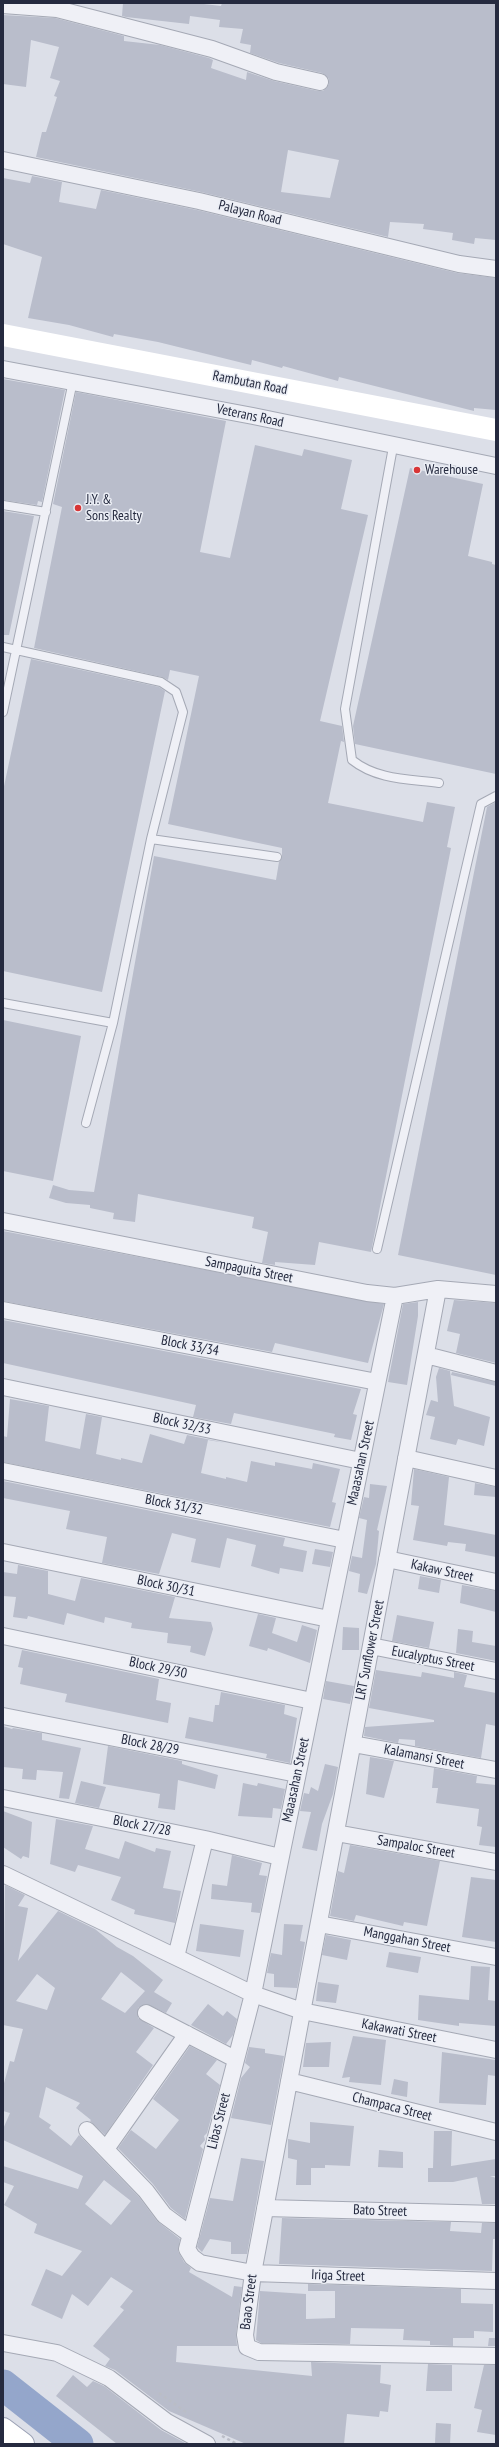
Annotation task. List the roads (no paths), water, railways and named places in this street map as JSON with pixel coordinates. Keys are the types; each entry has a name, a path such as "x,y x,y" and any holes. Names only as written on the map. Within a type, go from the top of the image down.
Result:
{"street":[{"path":"3,6 57,9 212,49 276,72 320,82"},
{"name":"Palayan Road","path":"3,160 199,201 459,264 496,269"},
{"name":"Rambutan Road","path":"3,335 496,430"},
{"name":"Veterans Road","path":"3,369 253,416 393,447 496,466"},
{"name":"Sampaguita Street","path":"3,1221 367,1294 395,1296 438,1289 496,1294"},
{"name":"LRT Sunflower Street","path":"302,2011 438,1289"},
{"name":"Maaasahan Street","path":"253,1994 395,1296"},
{"name":"Block 33/34","path":"3,1310 377,1382"},
{"path":"426,1355 496,1373"},
{"name":"Block 32/33","path":"3,1387 361,1461"},
{"path":"406,1458 496,1478"},
{"name":"Block 31/32","path":"3,1471 345,1540"},
{"name":"Block 30/31","path":"3,1552 329,1619"},
{"name":"Kakaw Street","path":"387,1559 496,1582"},
{"name":"Block 29/30","path":"3,1636 312,1701"},
{"name":"Eucalyptus Street","path":"371,1646 496,1671"},
{"name":"Block 28/29","path":"3,1716 297,1774"},
{"name":"Kalamansi Street","path":"352,1744 496,1770"},
{"name":"Block 27/28","path":"3,1798 205,1839 280,1857"},
{"name":"Sampaloc Street","path":"336,1832 496,1862"},
{"path":"176,1957 205,1839"},
{"path":"3,1874 253,1994"},
{"name":"Manggahan Street","path":"318,1924 496,1957"},
{"name":"Kakawati Street","path":"253,1994 302,2011 496,2050"},
{"name":"Libas Street","path":"189,2242 253,1994"},
{"name":"Baao Street","path":"302,2011 253,2273 245,2335 247,2347 260,2352 496,2356"},
{"path":"146,2013 235,2059"},
{"path":"106,2149 187,2034"},
{"name":"Champaca Street","path":"289,2081 496,2132"},
{"name":"Iriga Street","path":"88,2130 146,2191 164,2215 189,2242 192,2257 200,2263 253,2273 496,2281"},
{"name":"Bato Street","path":"265,2208 496,2214"},
{"path":"3,2343 57,2353 109,2378 168,2422 207,2444"},
{"path":"3,2429 24,2444"}],"lane":[{"path":"3,712 73,381"},
{"path":"393,447 345,710 352,760 364,769 376,774 439,783"},
{"path":"3,505 46,512"},
{"path":"3,647 161,682 176,692 183,712 151,839 113,1023 86,1123"},
{"path":"377,1249 481,804 496,796"},
{"path":"151,839 277,857"},
{"path":"3,1004 113,1023"}],"waterway":[{"path":"3,2385 78,2444"}],"place":[{"name":"Warehouse","path":"417,470"},
{"name":"J.Y. & Sons Realty","path":"78,508"}]}
